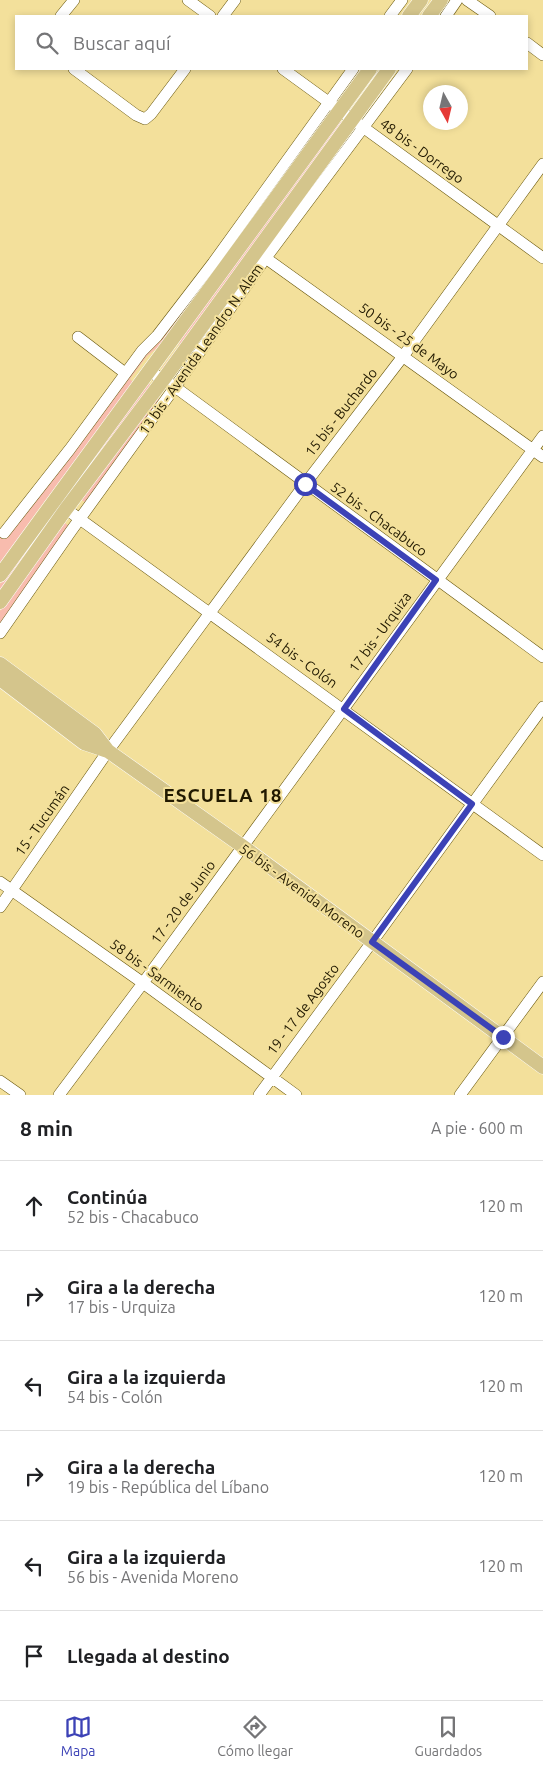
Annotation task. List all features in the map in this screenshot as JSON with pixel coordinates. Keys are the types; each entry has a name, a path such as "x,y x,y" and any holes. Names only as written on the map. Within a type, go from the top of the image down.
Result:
{"main road":[{"path":"410,15 421,0"},
{"path":"430,15 441,0"},
{"name":"13 bis - Avenida Leandro N. Alem","path":"0,576 150,371 334,106 369,70"},
{"name":"13 bis - Avenida Leandro N. Alem","path":"0,602 66,509 169,384 261,254 352,119 389,70"},
{"name":"56 bis - Avenida Moreno","path":"0,664 95,734 108,751"},
{"name":"56 bis - Avenida Moreno","path":"0,679 84,743 108,751 242,846 543,1067"}],"street":[{"path":"62,15 74,0"},
{"path":"188,0 209,15"},
{"path":"224,15 235,0"},
{"path":"391,15 402,0"},
{"path":"447,15 458,0"},
{"path":"468,0 489,15"},
{"path":"528,44 543,55"},
{"path":"75,70 136,115 146,119 183,70"},
{"name":"48 bis - Dorrego","path":"283,70 543,258"},
{"name":"13 bis - Avenida Leandro N. Alem","path":"4,533 70,449 142,351 157,336 334,106 352,70"},
{"name":"13 bis - Avenida Leandro N. Alem","path":"261,254 364,128 406,70"},
{"name":"15 bis - Buchardo","path":"108,751 305,484 404,356 543,164"},
{"name":"50 bis - 25 de Mayo","path":"261,254 543,457"},
{"path":"78,337 126,373"},
{"name":"52 bis - Chacabuco","path":"150,371 543,657"},
{"name":"13 bis - Avenida Leandro N. Alem","path":"0,633 169,384"},
{"name":"17 bis - Urquiza","path":"242,846 543,436"},
{"name":"54 bis - Colón","path":"66,509 543,855"},
{"name":"19 - 17 de Agosto","path":"258,1095 372,942 543,706"},
{"name":"15 - Tucumán","path":"0,907 108,751"},
{"name":"17 - 20 de Junio","path":"59,1095 242,846"},
{"name":"58 bis - Sarmiento","path":"0,882 143,983 296,1095"},
{"path":"460,1095 543,982"},
{"path":"0,1081 20,1095"}],"shaded area":[{"path":"339,120 343,123 165,370 162,368 178,347 184,332"},
{"path":"241,236 163,343 147,356 130,379 134,383 38,510 0,564 0,536 128,373"},
{"path":"147,382 152,386 0,594 0,584"},
{"path":"155,396 159,399 86,503 79,498"},
{"path":"62,521 69,526 0,626 0,611"}],"district":[{"name":"ESCUELA 18","path":"223,795"}],"route":[{"path":"305,484 436,580 344,709 472,804 372,942 503,1037"}]}
